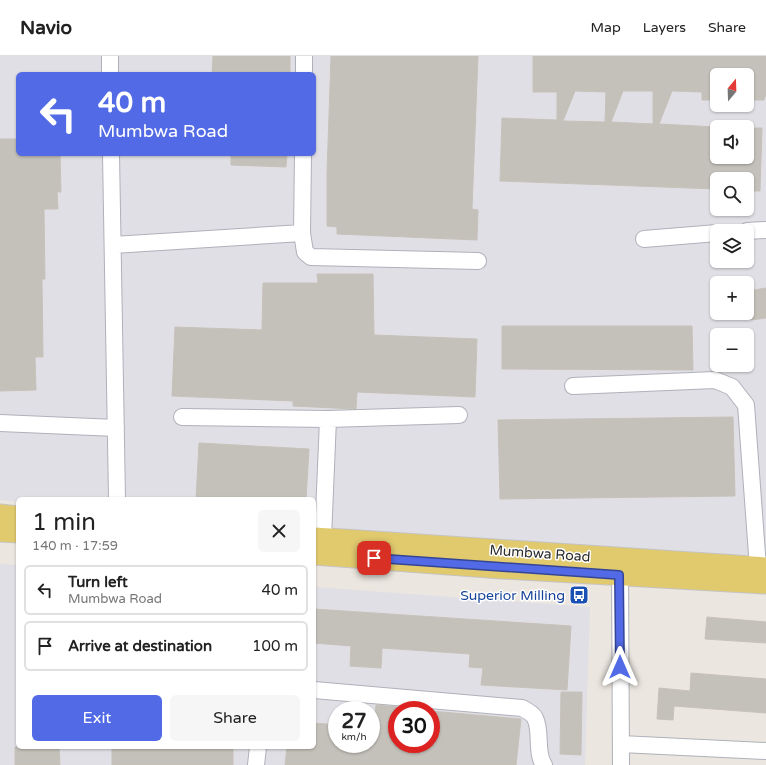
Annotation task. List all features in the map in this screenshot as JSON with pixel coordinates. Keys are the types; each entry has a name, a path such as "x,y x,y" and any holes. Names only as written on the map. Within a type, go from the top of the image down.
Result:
{"main road":[{"path":"0,515 16,517"},
{"path":"0,531 16,532"},
{"name":"Mumbwa Road","path":"317,543 620,567 763,573"}],"street":[{"path":"110,56 110,72"},
{"path":"304,56 304,72"},
{"path":"111,156 117,497"},
{"path":"303,156 302,233 305,252 311,257 478,261"},
{"path":"754,231 766,230"},
{"path":"113,245 302,233"},
{"path":"644,239 710,234"},
{"path":"573,386 715,380 732,387 746,405 763,573"},
{"path":"182,417 328,419 459,415"},
{"path":"317,543 328,419"},
{"path":"0,424 116,428"},
{"path":"620,567 621,765"},
{"path":"316,690 522,708 534,717 539,734 541,760 544,765"},
{"path":"621,744 766,750"},
{"path":"256,765 258,749"}],"shaded area":[{"path":"0,56 766,56 766,579 316,533 316,497 16,497 16,502 0,500"},
{"path":"0,564 16,565 16,749 316,749 316,587 590,607 585,765 0,765"}],"building":[{"path":"213,56 290,56 290,72 212,72"},
{"path":"331,56 478,56 472,209 478,210 477,240 337,234 337,227 327,226 327,173"},
{"path":"533,56 766,56 766,94 764,100 754,100 754,68 710,68 710,100 702,100 702,92 672,91 659,124 710,127 710,164 754,164 754,128 762,128 760,191 754,191 754,172 710,172 710,189 500,181 502,118 557,120 557,92 533,92","holes":["575,91 606,92 605,122 563,121","623,91 653,91 653,124 611,122"]},
{"path":"0,139 16,139 16,156 60,156 61,192 57,192 58,209 44,209 45,279 42,279 43,357 35,357 36,390 0,391"},
{"path":"231,156 287,156 286,167 231,165"},
{"path":"317,274 373,274 374,335 477,339 475,397 357,392 356,409 354,409 293,406 293,401 172,396 175,327 262,330 263,283 318,283"},
{"path":"766,288 766,318 754,320 754,290"},
{"path":"502,326 692,326 693,370 502,369"},
{"path":"733,417 735,496 500,499 498,420"},
{"path":"199,443 309,449 306,497 196,497"},
{"path":"316,609 571,626 567,690 481,685 483,668 469,667 470,654 382,648 381,668 350,666 351,646 316,643"},
{"path":"707,617 766,622 766,643 705,639"},
{"path":"691,673 766,679 766,713 674,706 673,720 657,719 659,688 690,691"},
{"path":"561,692 582,692 581,755 560,754"},
{"path":"380,705 388,706 388,753 440,753 440,712 521,719 516,765 285,765 287,749 316,749 316,723 328,724 328,753 380,753"},
{"path":"15,747 16,749 59,749 60,765 15,765"},
{"path":"112,749 233,749 233,765 112,765"}],"place":[{"name":"Superior Milling","path":"579,595"}],"route":[{"path":"374,558 619,575 620,667"}]}
